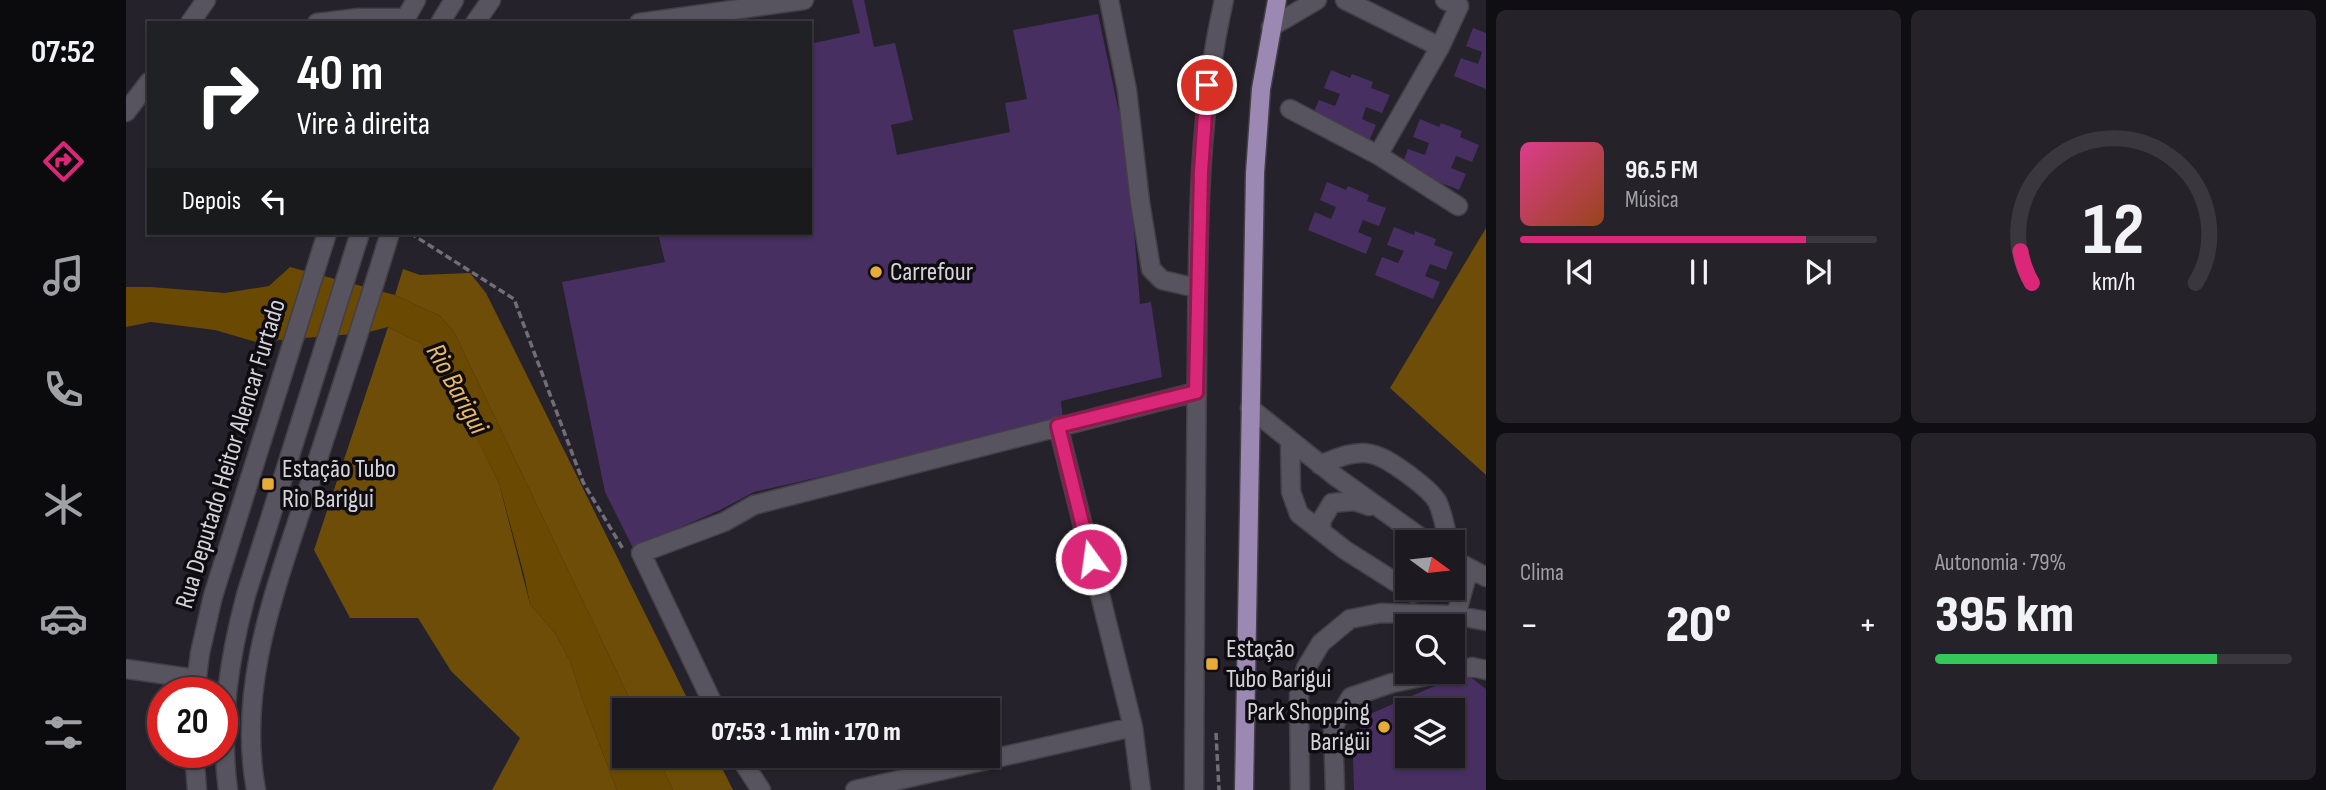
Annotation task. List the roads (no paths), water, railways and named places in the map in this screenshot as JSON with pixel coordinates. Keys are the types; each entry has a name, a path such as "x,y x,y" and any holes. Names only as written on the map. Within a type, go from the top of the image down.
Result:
{"main road":[{"path":"1244,790 1257,127 1277,0"}],"street":[{"path":"191,21 206,0"},
{"path":"326,21 405,21 416,0"},
{"path":"441,21 454,0"},
{"path":"476,21 491,0"},
{"path":"653,21 804,0"},
{"path":"1109,0 1127,90 1151,270 1162,280 1198,288"},
{"path":"1195,790 1196,392 1202,131 1207,85 1224,0"},
{"path":"1271,27 1317,0"},
{"path":"1345,0 1440,47"},
{"path":"1378,155 1440,47 1459,6 1445,0"},
{"path":"126,112 147,85"},
{"path":"1290,109 1378,155 1458,206"},
{"name":"Rua Deputado Heitor Alencar Furtado","path":"197,677 213,596 326,235"},
{"path":"229,790 225,734 226,687 234,640 359,237"},
{"path":"256,790 251,709 260,649 388,241"},
{"path":"710,698 641,553 724,522 754,505 1196,392"},
{"path":"1250,408 1320,465 1410,530"},
{"path":"1058,426 1132,727 1141,790"},
{"path":"1290,441 1291,492 1299,514 1345,550 1395,579"},
{"path":"1320,465 1348,453 1370,452 1389,460 1430,492 1437,502 1446,530"},
{"path":"1322,532 1321,521 1332,503 1355,502 1379,509"},
{"path":"1465,563 1486,577"},
{"path":"1300,790 1299,695 1306,668 1321,643 1350,619 1381,613 1395,616"},
{"path":"1465,617 1484,622"},
{"path":"1465,668 1486,670"},
{"path":"126,669 158,677"},
{"path":"1335,790 1334,727 1351,697 1395,682"},
{"path":"855,790 1132,727"},
{"path":"195,768 197,790"},
{"path":"747,768 761,790"}],"water":[{"name":"Rio Barigui","path":"290,267 395,295 440,316 454,332 629,698 612,698 612,768 663,768 673,790 617,790 570,661 555,633 530,604 499,483 462,408 438,377 421,343 388,327 365,333 256,342 215,330 151,322 126,327 126,287 225,293 269,286"}],"place":[{"name":"Carrefour","path":"876,272"},
{"name":"Estação Tubo Rio Barigui","path":"268,484"},
{"name":"Estação Tubo Barigui","path":"1212,664"},
{"name":"Park Shopping Barigüi","path":"1384,727"}]}
